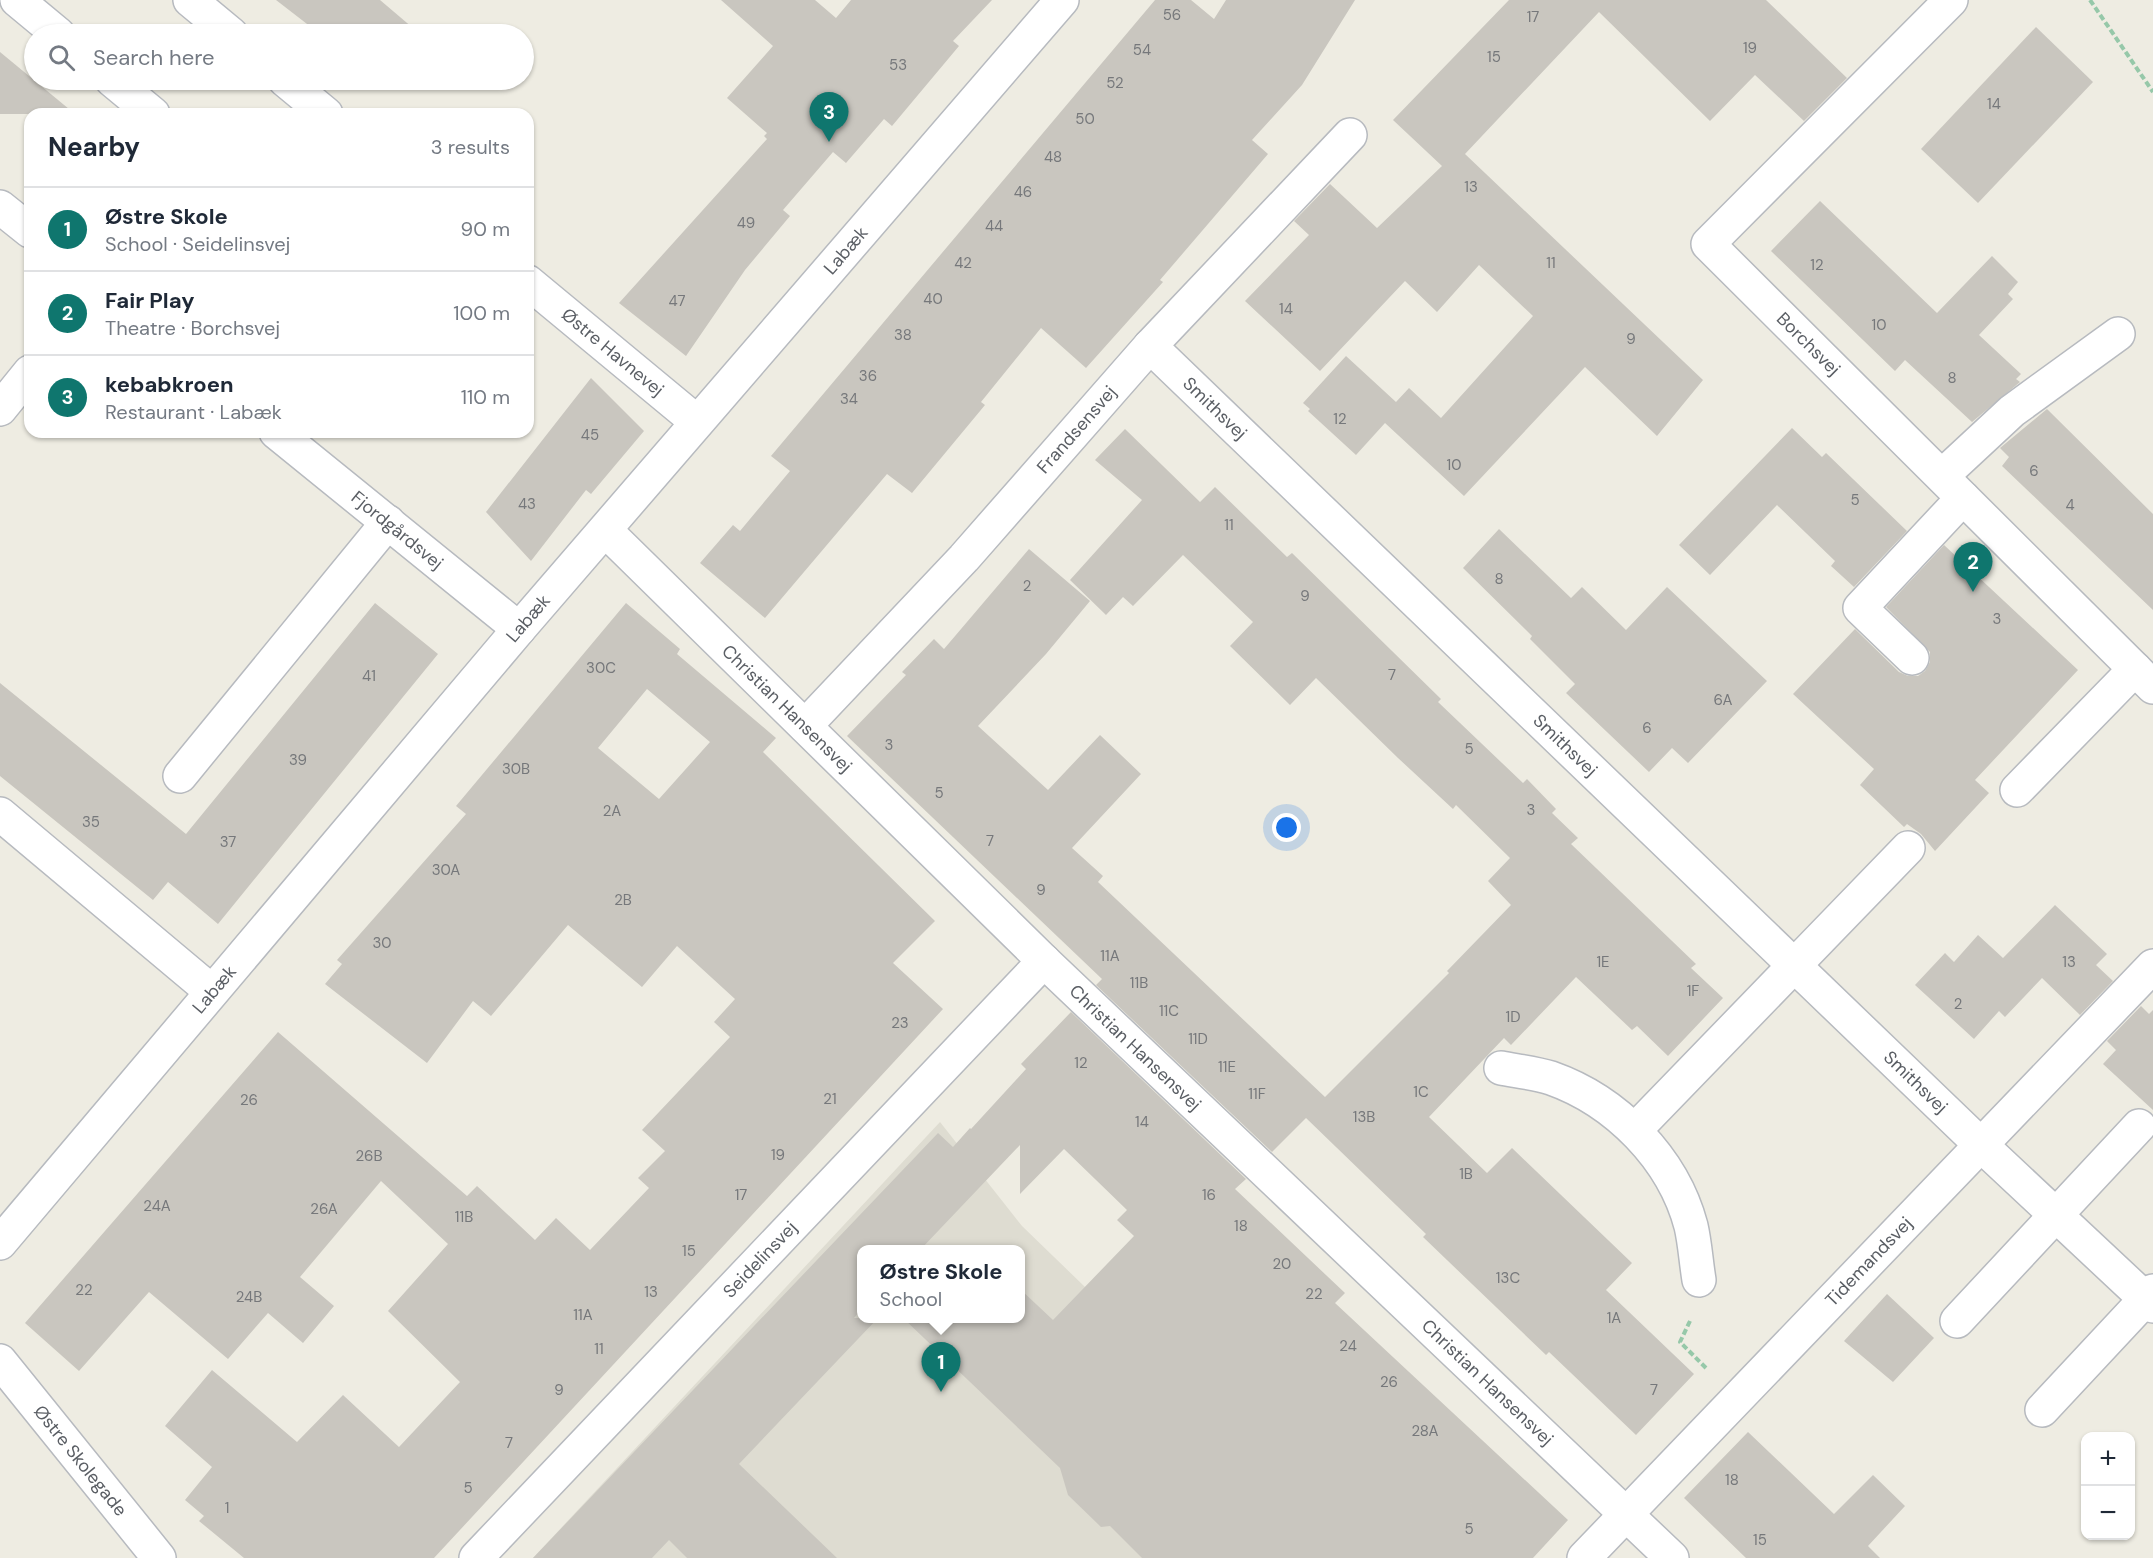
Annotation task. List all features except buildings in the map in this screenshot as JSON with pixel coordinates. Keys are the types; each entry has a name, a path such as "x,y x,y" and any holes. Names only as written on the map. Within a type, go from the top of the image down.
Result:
{"street":[{"path":"17,0 46,24"},
{"path":"190,0 219,24"},
{"name":"Labæk","path":"0,1243 519,629 1062,0"},
{"name":"Borchsvej","path":"1951,0 1708,244 2144,678"},
{"path":"124,90 146,108"},
{"path":"297,90 319,108"},
{"name":"Frandsensvej","path":"805,726 964,558 1150,346 1350,135"},
{"path":"0,207 24,226"},
{"name":"Østre Havnevej","path":"534,287 697,422"},
{"path":"1912,658 1860,608 2012,411 2118,334"},
{"name":"Smithsvej","path":"1150,346 1981,1145 2150,1298"},
{"path":"0,409 24,379"},
{"name":"Fjordgårdsvej","path":"283,438 519,629"},
{"path":"180,776 388,522"},
{"name":"Christian Hansensvej","path":"605,530 1044,961 1672,1558"},
{"path":"2017,790 2144,678"},
{"path":"0,814 212,992"},
{"path":"1635,1130 1908,848"},
{"name":"Seidelinsvej","path":"476,1558 1044,961"},
{"name":"Tidemandsvej","path":"1584,1558 2153,966"},
{"path":"1502,1068 1550,1078 1568,1086 1595,1099 1635,1130 1669,1174 1690,1225 1699,1280"},
{"path":"1957,1321 2139,1126"},
{"path":"2042,1410 2150,1298"},
{"name":"Østre Skolegade","path":"0,1361 159,1558"}],"path":[{"path":"2090,0 2153,92"},
{"path":"1699,1280 1696,1307 1680,1342 1738,1399"}],"shaded area":[{"path":"940,1122 1022,1226 1365,1558 533,1558"}],"place":[{"name":"kebabkroen","path":"829,142"},
{"name":"Fair Play","path":"1973,592"},
{"name":"Østre Skole","path":"941,1392"}]}
